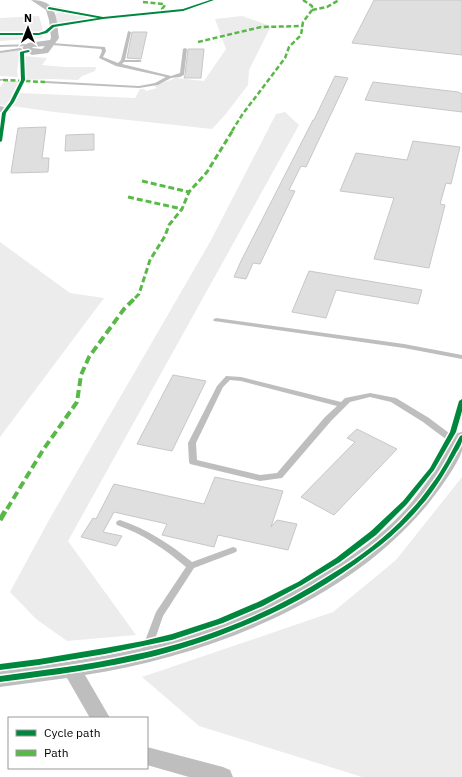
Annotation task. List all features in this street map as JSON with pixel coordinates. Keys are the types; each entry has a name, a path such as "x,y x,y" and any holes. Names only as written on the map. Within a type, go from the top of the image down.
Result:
{"street":[{"path":"29,46 52,43 55,38 47,6 35,0"},
{"path":"0,679 71,668 175,648 240,625 285,604 344,570 385,539 433,487 461,439"},
{"path":"71,668 99,717"},
{"path":"148,756 223,777"}],"lane":[{"path":"47,6 63,8"},
{"path":"123,61 129,32"},
{"path":"52,43 103,48 104,51 101,58 118,65 171,77"},
{"path":"0,46 29,46"},
{"path":"0,52 29,46"},
{"path":"45,82 139,87 156,84 182,74 185,49"},
{"path":"118,65 123,61 140,61"},
{"path":"216,320 404,346 462,357"},
{"path":"342,405 241,378 228,378 220,386 192,443 193,462 260,478 279,476 342,405 348,400 370,395 393,400 426,420 450,438 461,439"},
{"path":"120,523 136,528 182,558 191,566"},
{"path":"145,654 159,616 191,566 208,558 233,550"}],"shaded area":[{"path":"66,11 96,17 57,25 55,15 58,12 63,13"},
{"path":"39,16 43,30 42,38 0,41 0,18"},
{"path":"242,16 271,26 249,70 248,85 212,129 12,106 20,93 135,98 140,89 144,89 146,91 157,88 154,86 176,78 204,81 226,49 215,19"},
{"path":"20,50 17,71 18,77 0,76 0,53"},
{"path":"24,56 47,58 42,65 96,67 95,71 82,76 78,80 24,80"},
{"path":"5,81 21,81 6,106 0,105 0,87"},
{"path":"285,112 299,125 68,541 136,635 67,641 36,619 10,592 49,520 210,242 276,114"},
{"path":"0,242 70,293 104,298 0,437"},
{"path":"462,477 462,777 362,777 199,726 142,677 333,612 396,560"}],"building":[{"path":"374,0 462,0 462,55 352,43"},
{"path":"132,32 147,32 141,59 127,58"},
{"path":"188,49 204,49 201,78 184,78"},
{"path":"335,76 348,78 306,167 301,166 289,190 295,191 260,264 253,263 246,279 234,277 314,120"},
{"path":"373,82 458,92 462,94 462,112 365,100"},
{"path":"46,127 42,158 49,158 48,172 11,173 18,128"},
{"path":"94,134 94,150 65,151 66,135"},
{"path":"413,141 460,147 451,184 446,183 440,204 445,205 429,268 374,259 394,198 340,191 356,153 407,160"},
{"path":"309,271 422,290 418,304 336,290 326,318 292,312"},
{"path":"173,375 206,381 172,451 137,444"},
{"path":"357,429 397,449 334,515 301,497 355,442 347,438"},
{"path":"215,477 283,491 271,527 277,520 297,524 288,550 218,535 214,547 162,535 167,524 114,512 103,532 122,536 116,546 81,537 93,518 96,519 114,484 204,504"}],"marked path":[{"path":"303,0 312,6 312,10"},
{"path":"312,10 327,7 339,0"},
{"path":"143,2 163,4 165,5 162,9 166,11"},
{"path":"0,520 43,450 77,402 81,375 89,357 124,309 139,294 150,260 165,236 169,225 182,209 189,192 207,172 242,115 285,58 289,47 301,35 303,22 312,10"},
{"path":"198,42 261,27 303,26"},
{"path":"3,80 45,82"},
{"path":"142,181 189,192"},
{"path":"128,197 182,209"}],"cycle path":[{"path":"103,18 183,10 213,0"},
{"path":"0,34 39,34 46,32 53,26 103,18 49,8"},
{"path":"0,141 4,113 12,102 23,80 22,52 28,51"},
{"path":"0,667 105,651 172,637 220,621 260,604 300,584 338,560 373,533 405,503 432,469 453,432 462,401"},
{"path":"0,679 88,666 154,653 211,636 282,606 351,565 382,541 410,515 433,487 445,469 462,437"}]}
